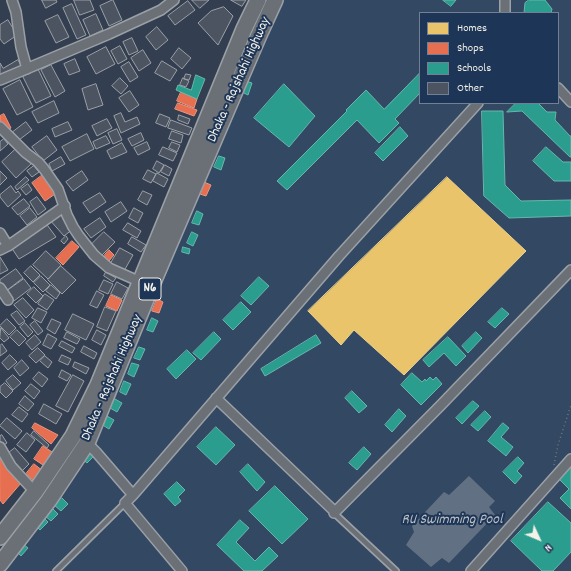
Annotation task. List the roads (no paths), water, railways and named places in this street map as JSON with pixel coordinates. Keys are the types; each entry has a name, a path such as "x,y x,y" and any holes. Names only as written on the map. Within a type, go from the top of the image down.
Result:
{"highway":[{"name":"Dhaka - Rajshahi Highway","path":"0,564 49,500 87,443 146,284 244,29 258,0"},
{"name":"Dhaka - Rajshahi Highway","path":"0,538 35,492 73,436 146,284 275,0"}],"street":[{"path":"12,0 16,12 21,47 27,69"},
{"path":"0,80 109,34 161,10 174,0"},
{"path":"505,0 505,12"},
{"path":"559,89 571,102"},
{"path":"182,571 125,503 339,256 477,104"},
{"path":"0,127 44,169 58,189 73,227 94,255 109,268 146,284"},
{"path":"0,233 4,248 65,206"},
{"path":"216,398 333,511 441,405 571,270"},
{"path":"0,288 8,300"},
{"path":"87,443 133,495"},
{"path":"0,447 11,466 35,492"},
{"path":"471,571 571,459"}],"lane":[{"path":"56,571 125,503"},
{"path":"333,511 396,571"}],"water":[{"name":"RU Swimming Pool","path":"469,476 495,501 489,507 495,515 449,563 442,558 431,567 406,545 414,532 412,526 444,492 449,495"}]}
